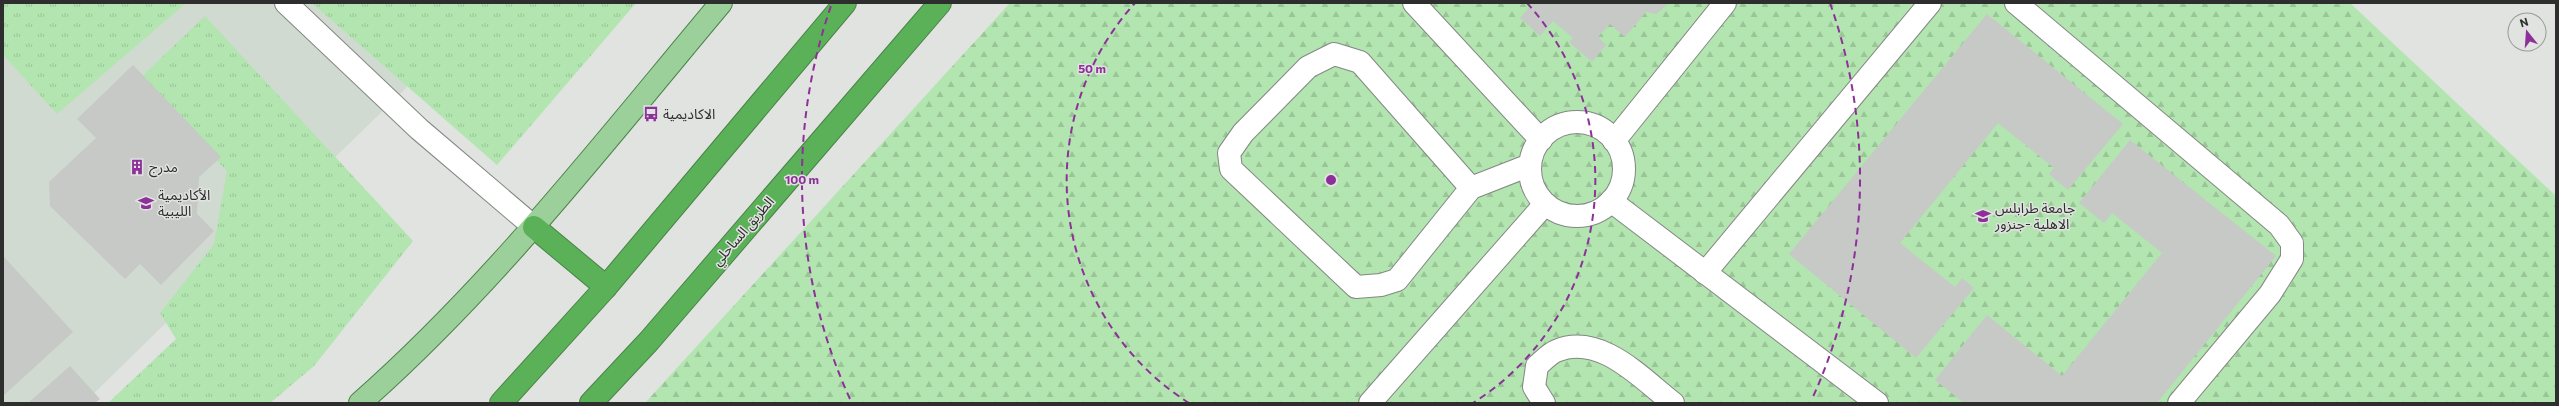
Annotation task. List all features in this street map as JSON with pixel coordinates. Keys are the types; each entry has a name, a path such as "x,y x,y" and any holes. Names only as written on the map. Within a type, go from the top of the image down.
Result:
{"highway":[{"path":"501,403 606,287 845,3"},
{"name":"الطريق الساحلي","path":"591,403 649,341 940,3"},
{"path":"534,227 606,287"}],"main road":[{"path":"360,403 444,324 534,227 721,3"}],"lane":[{"path":"286,3 419,129 534,227"},
{"path":"1414,3 1541,140"},
{"path":"1614,141 1725,3"},
{"path":"1705,273 1930,3"},
{"path":"2016,3 2279,225 2292,243 2292,259 2270,294 2179,403"},
{"path":"1471,188 1360,62 1334,54 1308,67 1243,133 1229,153 1231,169 1356,287 1381,285 1397,280 1471,188 1530,165"},
{"path":"1579,122 1592,125 1604,131 1614,141 1622,154 1624,168 1623,180 1611,201 1590,214 1577,216 1557,212 1545,204 1532,183 1530,165 1532,154 1541,140 1550,131 1563,124 1579,122"},
{"path":"1611,201 1877,403"},
{"path":"1370,403 1545,204"},
{"path":"1544,403 1534,388 1537,366 1556,351 1581,346 1613,356 1673,403"}],"shaded area":[{"name":"الأكاديمية الليبية","path":"3,3 493,3 84,403 3,403"}],"green space":[{"path":"3,3 186,3 57,114 3,55"},
{"path":"312,3 636,3 497,165"},
{"path":"1010,3 2350,3 2556,196 2556,403 645,403"},
{"path":"205,16 413,241 314,366 270,403 108,403 176,339 160,313 214,244 227,171 138,80"}],"building":[{"path":"1533,3 1669,3 1656,14 1646,12 1625,37 1610,24 1598,37 1606,45 1592,62 1569,42 1573,38 1553,21 1540,36 1520,18"},
{"path":"1987,14 2123,124 2068,190 2049,174 2054,168 1998,123 1900,243 1955,287 1962,278 1974,288 1916,358 1789,254"},
{"name":"مدرج","path":"133,65 221,157 199,177 197,214 214,231 161,285 140,264 125,279 50,206 49,182 96,138 77,119"},
{"path":"2130,140 2276,256 2157,403 1964,403 1935,380 1987,315 2062,376 2162,253 2112,213 2104,223 2079,203"},
{"path":"3,256 73,332 3,396"},
{"path":"70,366 100,399 95,403 28,403"}],"place":[{"name":"الاكاديمية","path":"651,114"},
{"name":"مدرج","path":"137,167"},
{"name":"الأكاديمية الليبية","path":"146,203"},
{"name":"جامعة طرابلس الاهلية -جنزور","path":"1983,216"}]}
